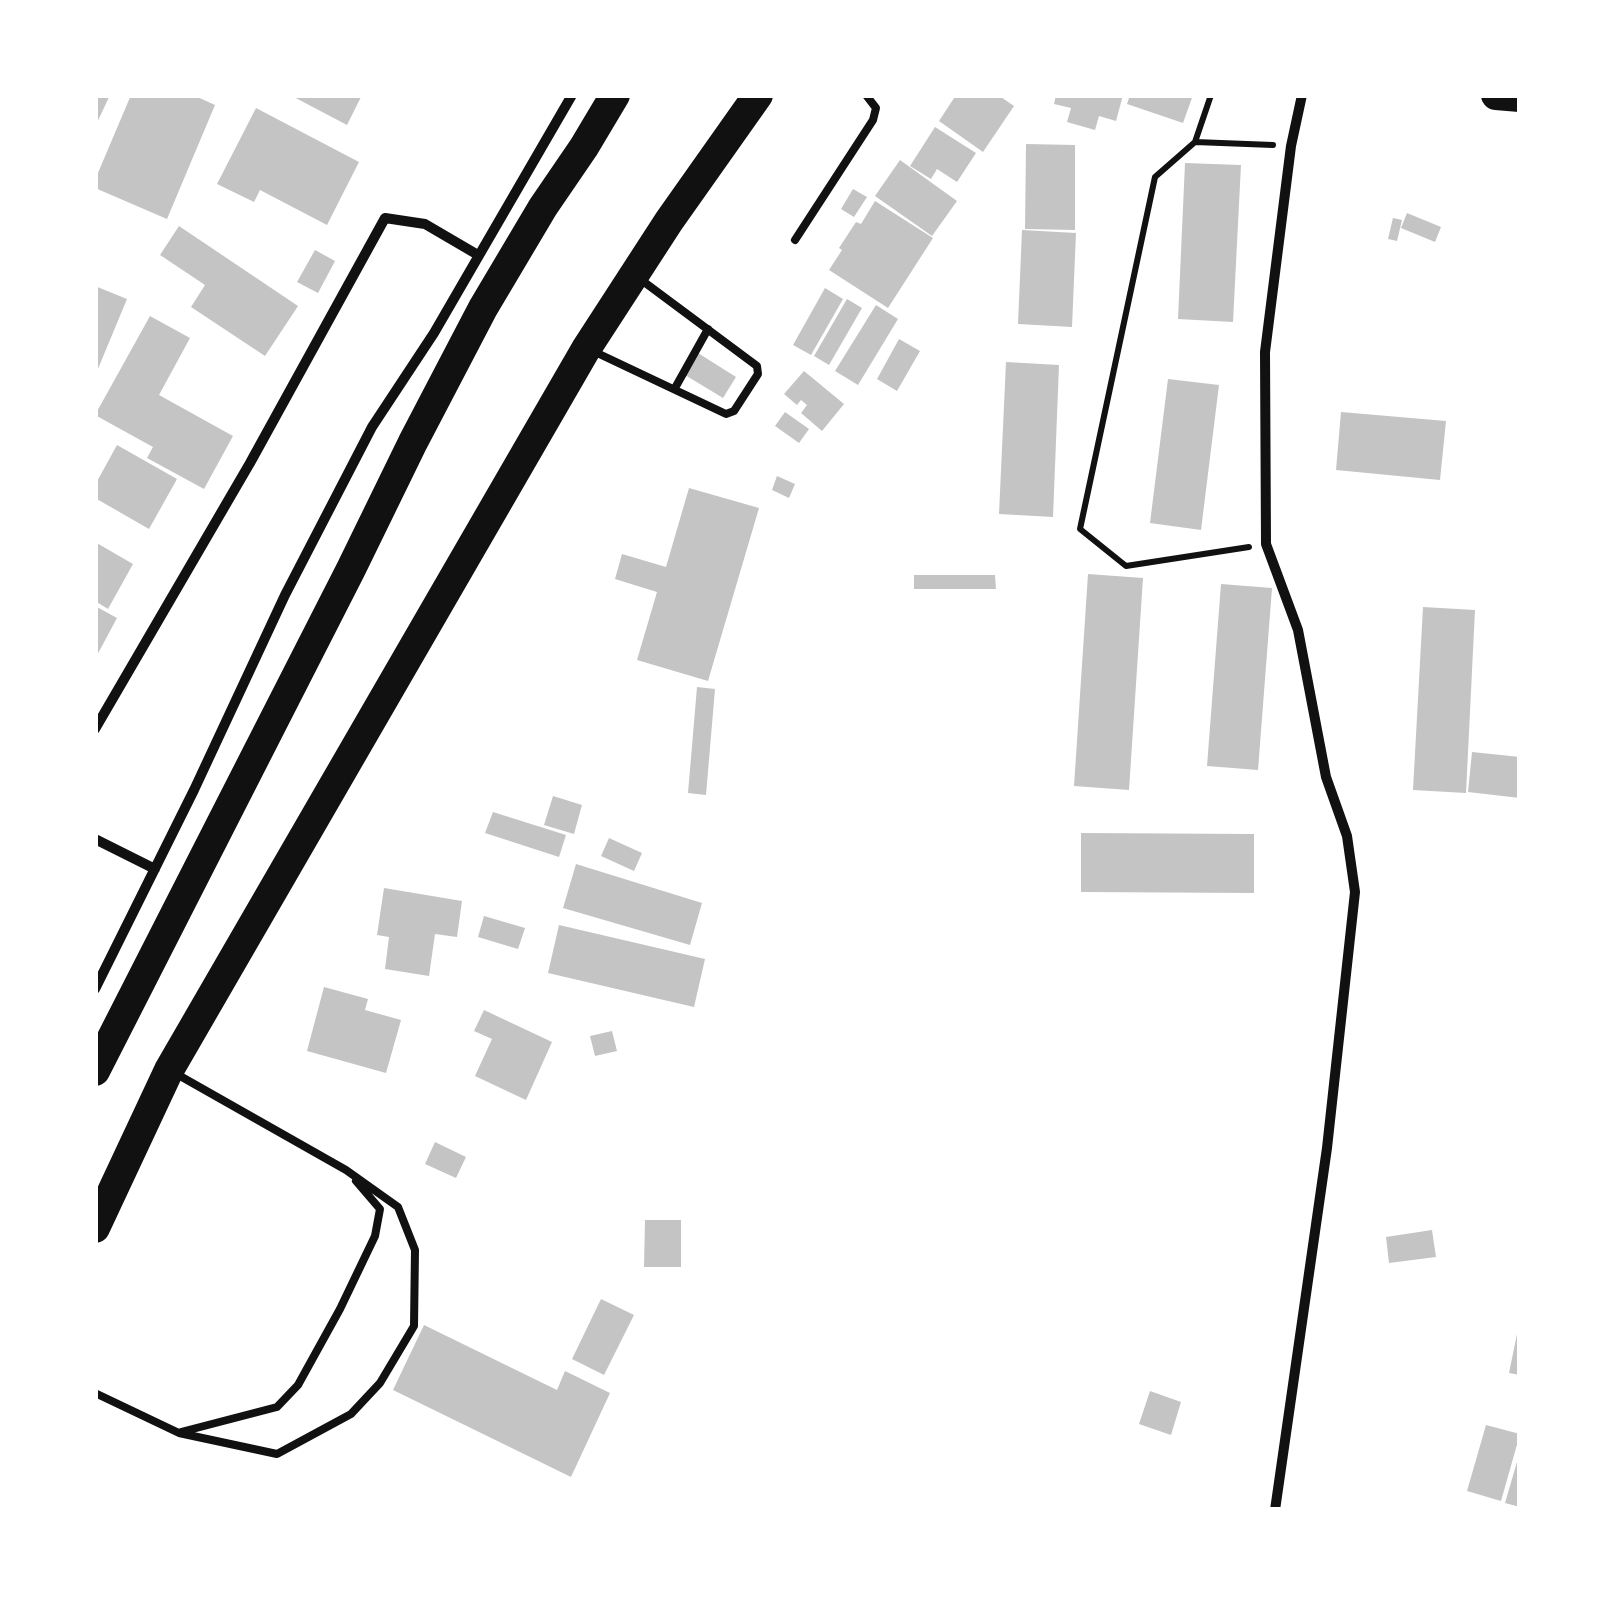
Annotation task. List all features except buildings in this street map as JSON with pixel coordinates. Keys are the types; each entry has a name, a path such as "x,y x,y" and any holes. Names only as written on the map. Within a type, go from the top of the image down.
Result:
{"highway":[{"path":"95,1071 483,308 616,95"},
{"path":"95,1228 169,1070 586,349 669,220 758,95"},
{"path":"1496,95 1520,97"}],"street":[{"path":"95,989 284,596 354,460 434,333 572,95"},
{"path":"1276,1510 1327,1148 1355,892 1346,836 1326,778 1298,630 1266,544 1265,352 1290,146 1302,95"},
{"path":"95,729 250,463 386,218 426,224 478,254"},
{"path":"95,839 156,869"}],"lane":[{"path":"795,240 872,120 876,108 866,95"},
{"path":"586,349 726,414 734,410 758,374 757,366 634,274"},
{"path":"675,388 708,329"},
{"path":"95,1393 179,1432 277,1454 351,1414 380,1382 414,1326 415,1250 398,1207 346,1170 169,1070"},
{"path":"179,1432 277,1406 298,1384 375,1236 380,1209 346,1170"}],"path":[{"path":"1211,95 1194,142 1155,177 1080,530 1126,566 1266,544"},
{"path":"1194,142 1290,146"}]}
